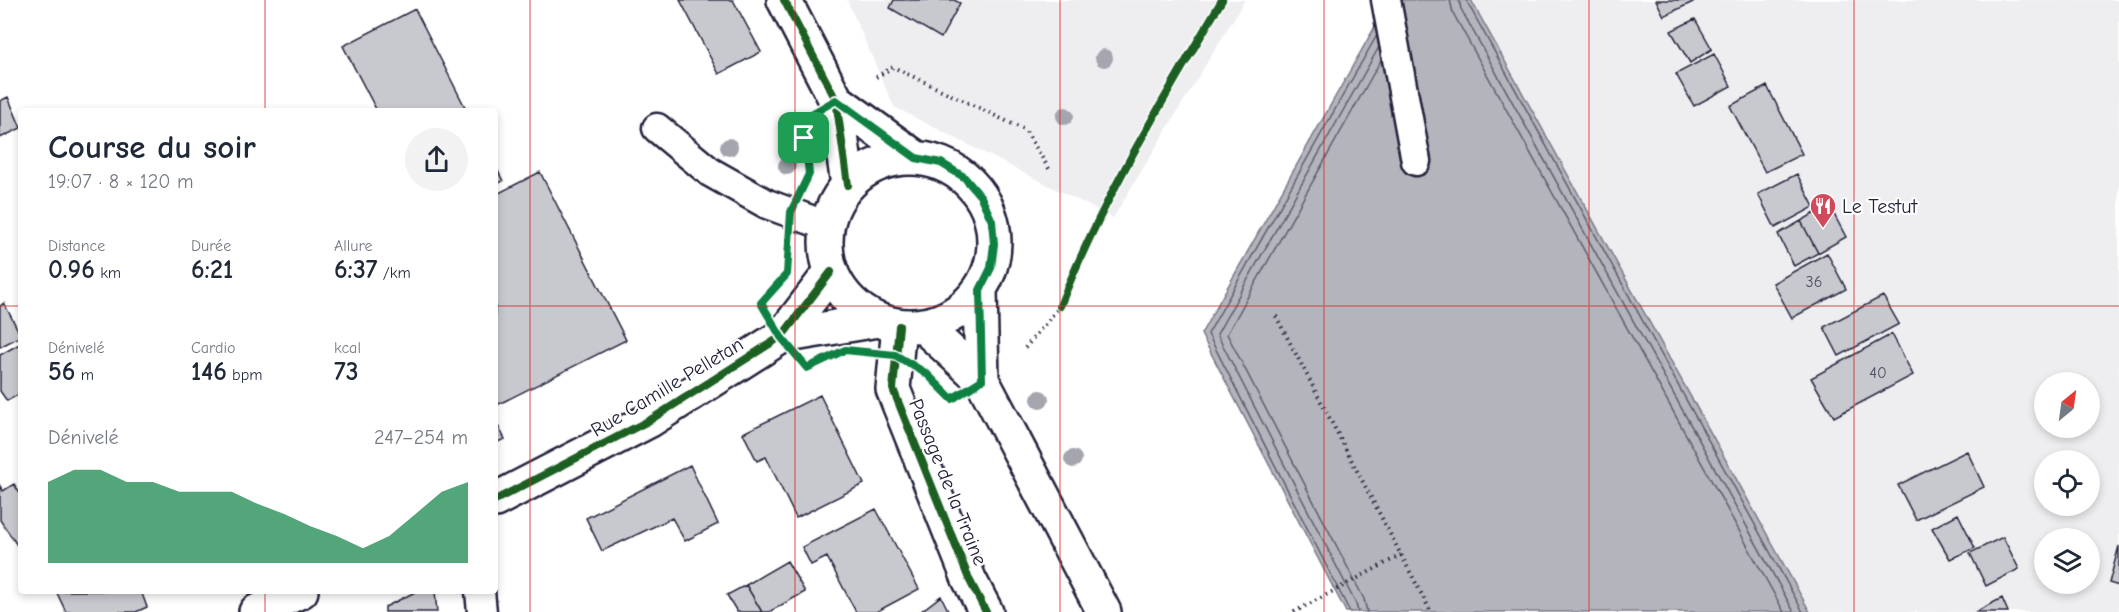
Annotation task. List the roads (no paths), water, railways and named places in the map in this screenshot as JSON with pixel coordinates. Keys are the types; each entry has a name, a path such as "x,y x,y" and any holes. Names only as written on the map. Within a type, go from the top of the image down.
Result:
{"main road":[{"path":"784,0 836,100 848,185"},
{"path":"836,100 916,158"},
{"path":"900,324 943,320 963,307 980,290 991,268 994,244 992,221 981,197 956,172 941,163 916,158 890,160 865,170 848,185 835,203 827,226 826,249 831,272 842,292 858,309 900,324 982,380"},
{"name":"Rue Camille Pelletan","path":"498,498 650,420 782,336 831,272"},
{"path":"980,290 982,380 1104,612"},
{"name":"Rue Camille Pelletan","path":"782,336 900,324"},
{"name":"Passage de la Traine","path":"900,324 893,389 969,579 986,612"},
{"path":"256,612 295,594"}],"lane":[{"path":"1386,0 1416,161"},
{"path":"657,128 710,172 767,204 827,226"},
{"path":"480,594 482,612"}],"water":[{"path":"1390,0 1471,0 1810,612 1346,612 1201,334"}],"place":[{"name":"Le Testut","path":"1823,229"}]}
